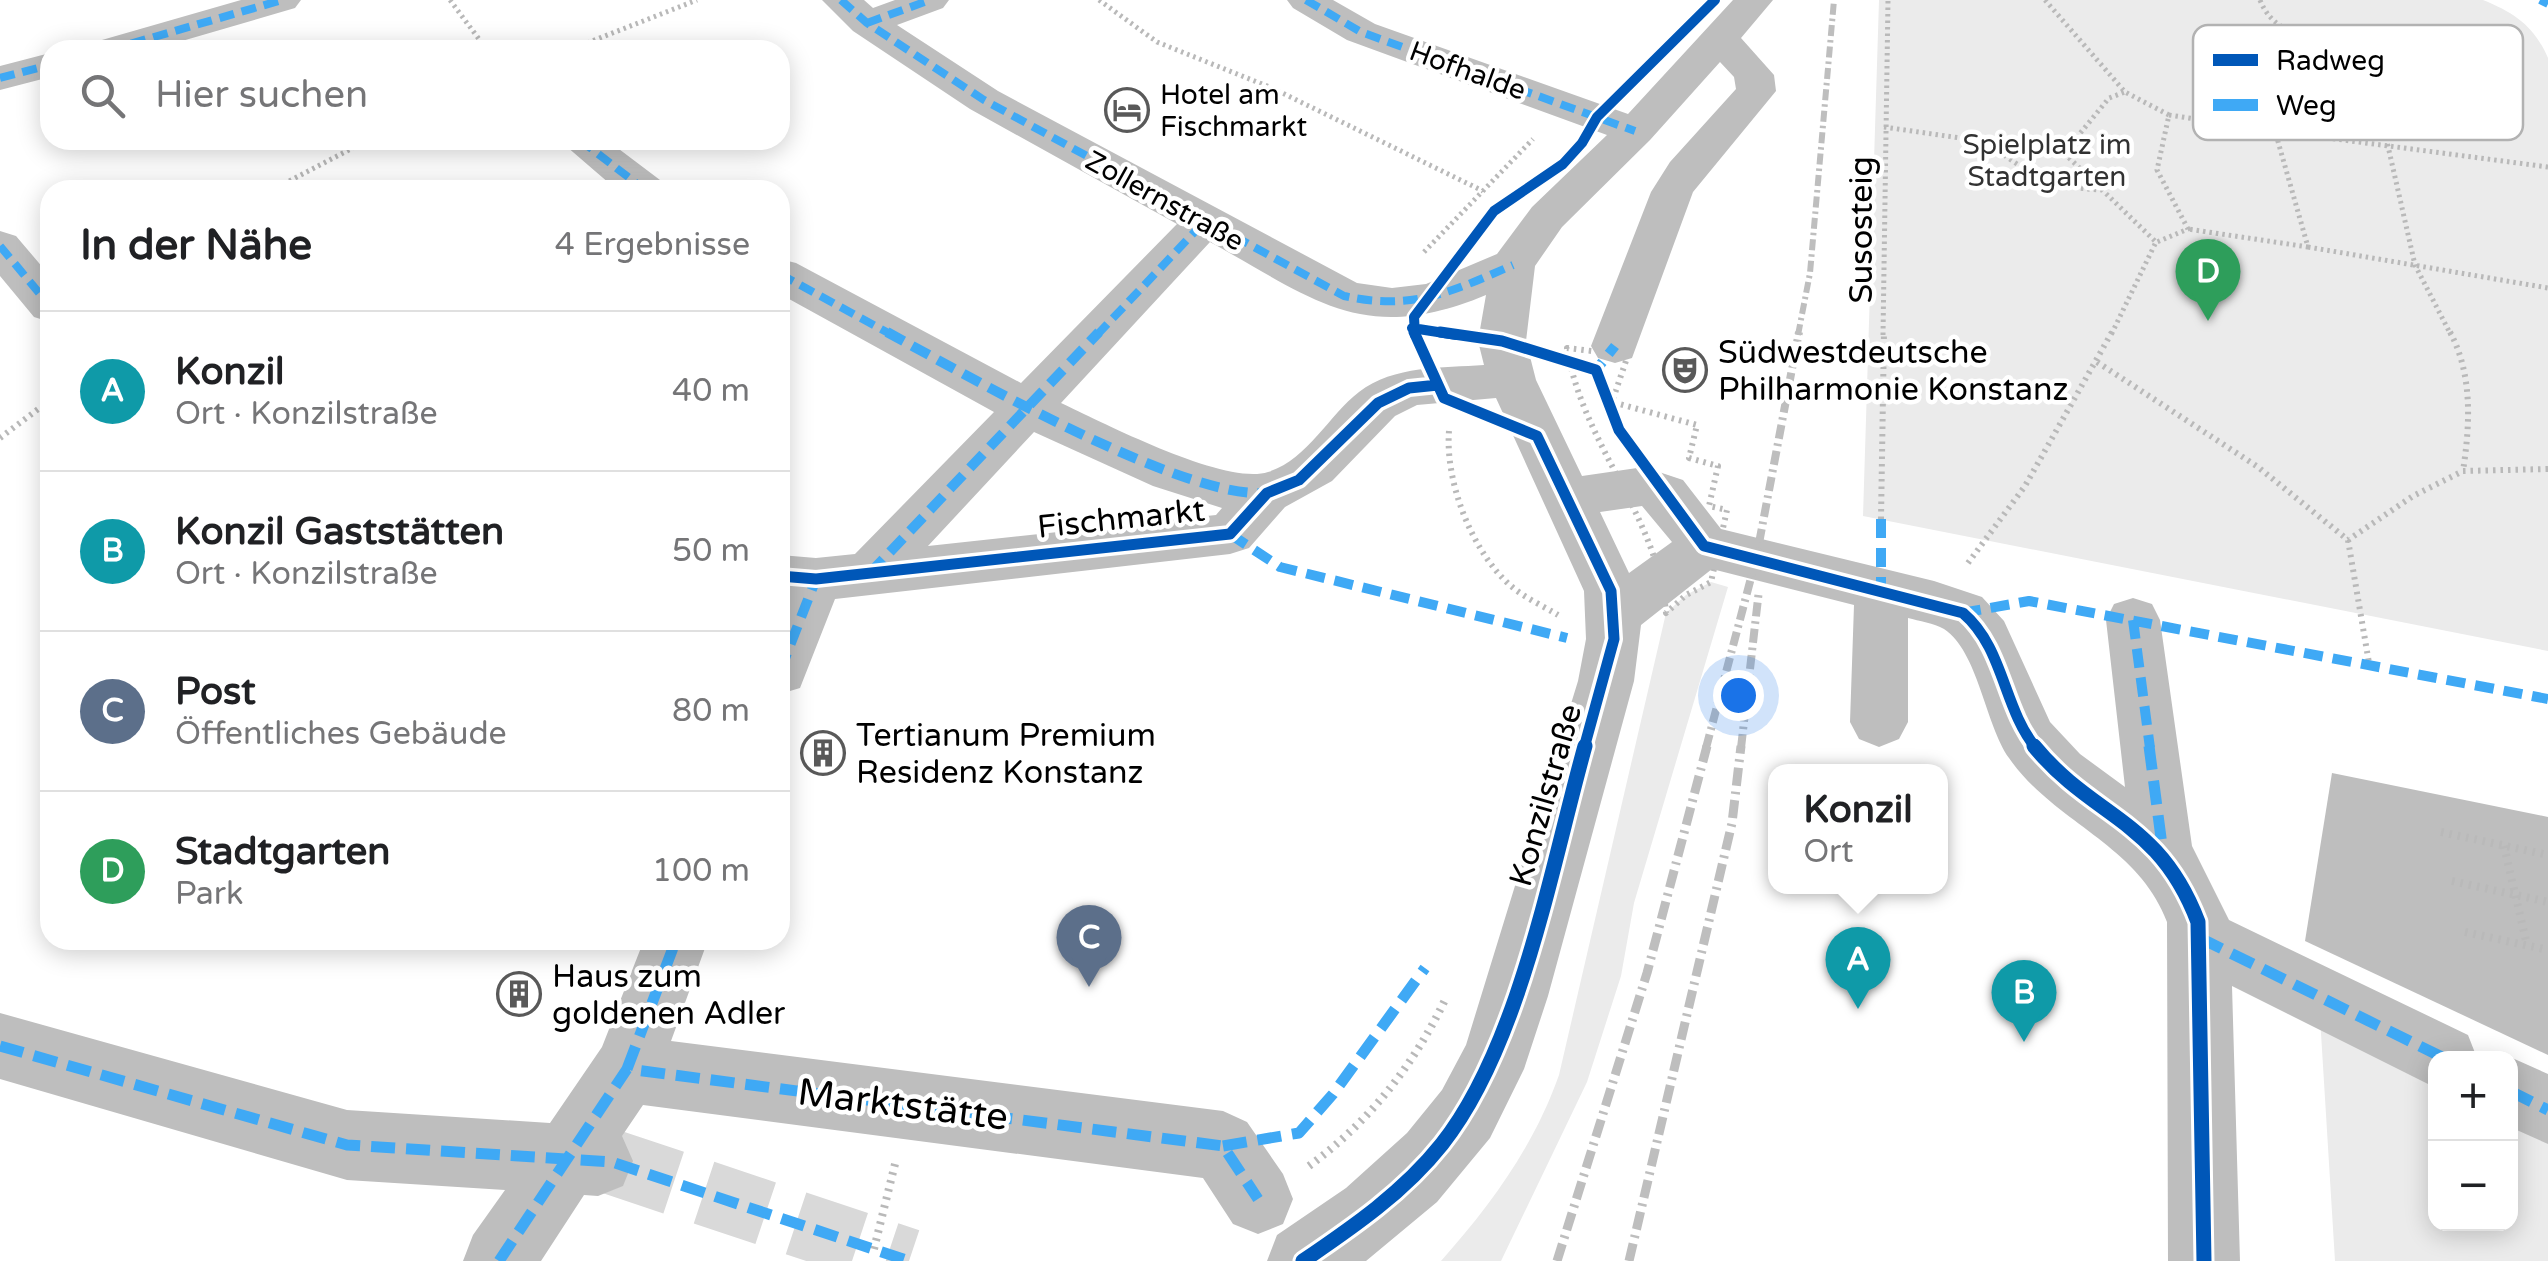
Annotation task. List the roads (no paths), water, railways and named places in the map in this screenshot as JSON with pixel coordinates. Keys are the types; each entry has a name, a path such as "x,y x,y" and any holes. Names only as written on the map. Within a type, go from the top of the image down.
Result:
{"street":[{"path":"144,40 282,0"},
{"path":"854,12 930,0"},
{"name":"Hofhalde","path":"1306,0 1360,32 1566,106 1675,188"},
{"name":"Konzilstraße","path":"1303,1261 1360,1224 1430,1161 1466,1114 1504,1033 1606,681 1590,620 1604,574 1512,380 1502,341 1513,265 1547,217 1620,145 1754,0"},
{"name":"Zollernstraße","path":"854,12 984,100 1344,296 1402,306 1422,303 1513,265"},
{"path":"1615,346 1675,188 1756,91 1756,79 1720,38"},
{"path":"0,78 40,68"},
{"path":"593,150 632,180"},
{"path":"870,574 1204,222"},
{"path":"0,246 40,294"},
{"name":"Fischmarkt","path":"790,280 926,365 1211,488 1267,493"},
{"name":"Fischmarkt","path":"798,577 870,574 1230,534 1267,493 1299,480 1378,403 1394,394 1409,388 1512,380"},
{"path":"1567,498 1634,486 1666,494 1704,546 1934,603 1962,613 1978,627 2016,719 2032,744 2066,777 2137,830 2163,856 2190,901 2200,938 2204,1261"},
{"path":"1590,620 1704,546"},
{"path":"790,619 798,577"},
{"path":"1879,722 1881,590"},
{"path":"2133,620 2163,856"},
{"path":"2200,938 2430,1051"},
{"path":"498,1261 590,1160 672,950"},
{"path":"0,1046 346,1145 590,1160"},
{"name":"Marktstätte","path":"626,1069 1223,1146 1258,1199"},
{"path":"2518,1095 2548,1110"}],"tunnel":[{"path":"612,1162 909,1261"}],"railway":[{"path":"1798,335 1810,273 1834,0"},
{"path":"1706,748 1756,559 1799,332"},
{"path":"1741,748 1759,590"},
{"path":"1557,1261 1647,973 1707,746"},
{"path":"1629,1261 1732,823 1741,746"}],"place":[{"name":"Hotel am Fischmarkt","path":"1127,110"},
{"name":"Stadtgarten","path":"2208,321"},
{"name":"Südwestdeutsche Philharmonie Konstanz","path":"1685,370"},
{"name":"Tertianum Premium Residenz Konstanz","path":"823,753"},
{"name":"Post","path":"1089,987"},
{"name":"Haus zum goldenen Adler","path":"519,994"},
{"name":"Konzil","path":"1858,1009"},
{"name":"Konzil Gaststätten","path":"2024,1042"}],"park label":[{"name":"Spielplatz im Stadtgarten","path":"2047,160"}]}
